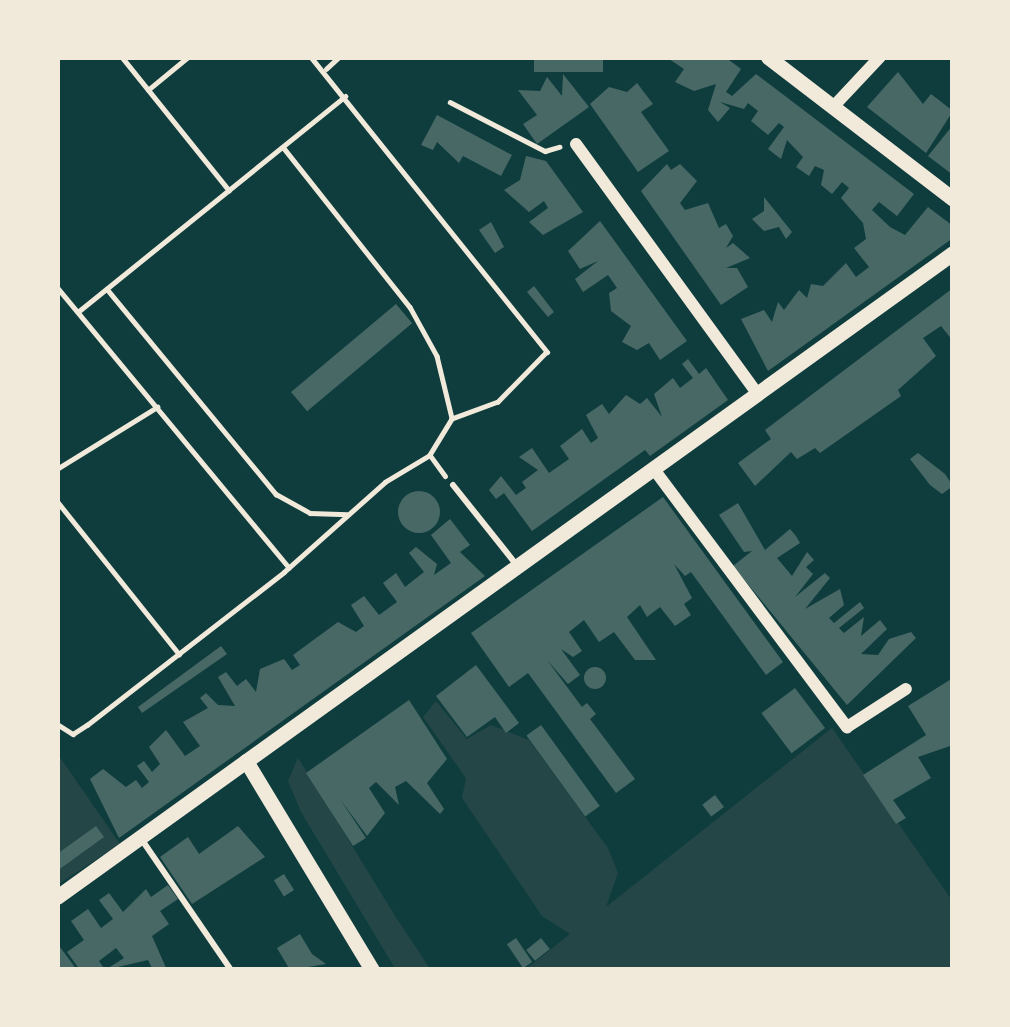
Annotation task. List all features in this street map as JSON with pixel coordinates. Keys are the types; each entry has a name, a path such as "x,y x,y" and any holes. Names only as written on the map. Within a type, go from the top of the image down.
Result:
{"street":[{"path":"768,57 953,199"},
{"path":"833,107 880,57"},
{"path":"576,143 757,393"},
{"path":"57,897 953,253"},
{"path":"653,468 847,727 907,689"},
{"path":"246,761 372,970"}],"lane":[{"path":"452,485 517,566"},
{"path":"140,837 231,970"}],"path":[{"path":"122,57 229,190"},
{"path":"148,90 188,57"},
{"path":"57,724 73,734 179,654 347,514 430,455 452,419 498,402 547,352 326,69 311,57"},
{"path":"326,69 338,57"},
{"path":"79,311 346,95"},
{"path":"450,102 545,151 576,143"},
{"path":"283,147 410,307 437,356 452,419"},
{"path":"57,287 289,567"},
{"path":"107,289 276,494 310,513 347,514"},
{"path":"57,469 157,407"},
{"path":"430,455 452,485"},
{"path":"57,501 179,654"}],"shaded area":[{"path":"436,701 467,739 491,725 529,740 608,848 618,873 606,907 832,728 953,902 953,970 525,970 570,934 542,916 462,798 466,778 423,717"},
{"path":"57,753 120,844 57,885"},
{"path":"298,758 431,970 396,970 301,812 288,781"}],"building":[{"path":"534,57 603,57 603,72 534,72"},
{"path":"666,57 725,57 741,69 726,92 732,96 756,74 914,194 897,216 879,202 872,210 890,227 905,235 928,207 953,226 953,238 768,371 741,319 764,310 772,322 778,302 784,310 799,290 807,298 811,284 823,286 846,263 856,277 869,267 854,248 866,239 863,223 841,198 849,188 842,182 832,194 821,185 824,170 815,166 809,176 796,167 803,157 787,140 781,159 768,149 784,127 779,123 768,135 751,121 758,111 748,103 744,109 720,102 730,108 718,122 708,110 716,84 694,91 675,82 684,69"},
{"path":"898,72 923,104 931,94 953,111 926,153 867,107"},
{"path":"563,74 589,107 537,144 523,124 537,115 518,90 540,91 547,77 562,96"},
{"path":"637,83 653,104 641,112 669,151 638,172 590,104 609,87 627,92"},
{"path":"437,115 512,155 501,176 463,156 459,163 437,142 433,150 421,145"},
{"path":"953,125 953,175 928,156"},
{"path":"526,156 546,161 583,212 543,235 529,222 548,208 544,201 529,212 504,190 520,180"},
{"path":"667,164 671,170 680,164 697,181 680,203 685,210 708,203 719,228 726,224 733,236 726,248 733,243 750,258 726,268 737,268 748,287 721,305 641,191"},
{"path":"764,197 792,232 786,239 779,227 764,231 752,219 764,211"},
{"path":"600,221 687,341 660,360 649,343 637,350 622,342 631,326 611,311 609,293 617,288 608,275 583,292 575,279 598,261 580,269 568,251"},
{"path":"491,222 504,247 495,253 479,230"},
{"path":"534,286 554,312 548,317 527,292"},
{"path":"953,288 953,341 941,326 923,338 936,356 898,390 901,396 820,453 815,448 797,459 791,452 755,486 738,463 771,439 765,430"},
{"path":"396,304 412,323 307,411 291,392"},
{"path":"688,359 699,374 706,368 728,400 650,456 645,450 532,531 504,493 496,499 489,490 501,476 516,495 526,488 522,482 538,470 519,457 532,448 549,473 569,459 560,446 582,429 591,443 598,438 586,415 602,404 609,414 626,395 640,404 647,398 662,417 654,394 673,378 680,388 693,378 682,364"},
{"path":"918,453 953,486 942,494 930,485 910,459"},
{"path":"419,491 434,497 440,512 434,527 419,533 404,527 398,512 404,497"},
{"path":"663,497 783,662 766,675 691,572 685,576 674,564 692,598 684,604 691,615 675,626 660,607 647,617 640,605 627,617 656,660 635,660 614,632 599,642 584,620 569,632 582,651 573,657 561,649 580,675 568,684 547,660 582,707 587,703 596,714 590,719 635,779 616,793 528,673 509,687 471,633"},
{"path":"738,503 765,550 790,529 796,536 800,543 777,558 792,576 807,552 814,560 806,567 813,574 795,597 825,573 830,578 805,609 840,589 844,605 829,618 834,623 860,602 864,608 839,628 844,633 864,617 861,636 880,620 887,629 861,654 878,655 889,639 911,632 916,638 847,705 733,566 752,551 744,552 719,515"},
{"path":"450,519 470,545 460,552 485,576 119,838 90,779 103,769 126,787 136,780 142,788 149,782 137,766 144,761 152,772 160,764 149,747 166,730 185,756 200,746 183,722 208,708 200,698 206,693 218,705 235,706 218,677 226,672 237,686 246,679 256,692 260,669 284,659 292,670 300,665 293,655 338,622 356,632 364,626 351,605 364,596 379,615 397,602 383,583 396,573 405,587 424,572 409,553 416,547 437,564 434,575 451,563 431,535"},
{"path":"221,646 227,654 142,713 138,707"},
{"path":"476,665 519,723 506,733 495,717 467,737 436,696"},
{"path":"595,667 606,678 595,689 584,678"},
{"path":"953,678 953,745 918,757 931,778 893,800 906,818 896,824 863,775 926,735 908,706"},
{"path":"795,688 825,728 792,753 761,713"},
{"path":"409,700 447,759 427,783 444,809 440,814 406,781 395,787 399,805 376,782 369,788 385,813 367,836 340,799 366,838 353,846 306,773"},
{"path":"541,725 600,806 585,816 526,736"},
{"path":"715,795 724,807 711,817 702,805"},
{"path":"96,826 104,837 57,871 57,854"},
{"path":"238,826 265,857 192,904 160,857 188,837 199,854"},
{"path":"284,874 294,890 284,896 274,880"},
{"path":"168,885 178,899 160,911 169,924 152,936 167,970 153,970 148,960 105,970 80,970 67,952 84,940 71,921 88,909 101,928 113,919 99,900 109,893 123,912 146,889 151,897","holes":["116,948 124,958 105,970 99,961"]},
{"path":"300,934 312,954 326,964 290,970 277,948"},
{"path":"516,938 532,962 523,968 507,944"},
{"path":"541,938 550,949 535,961 526,950"},
{"path":"60,947 77,970 57,970"}]}
